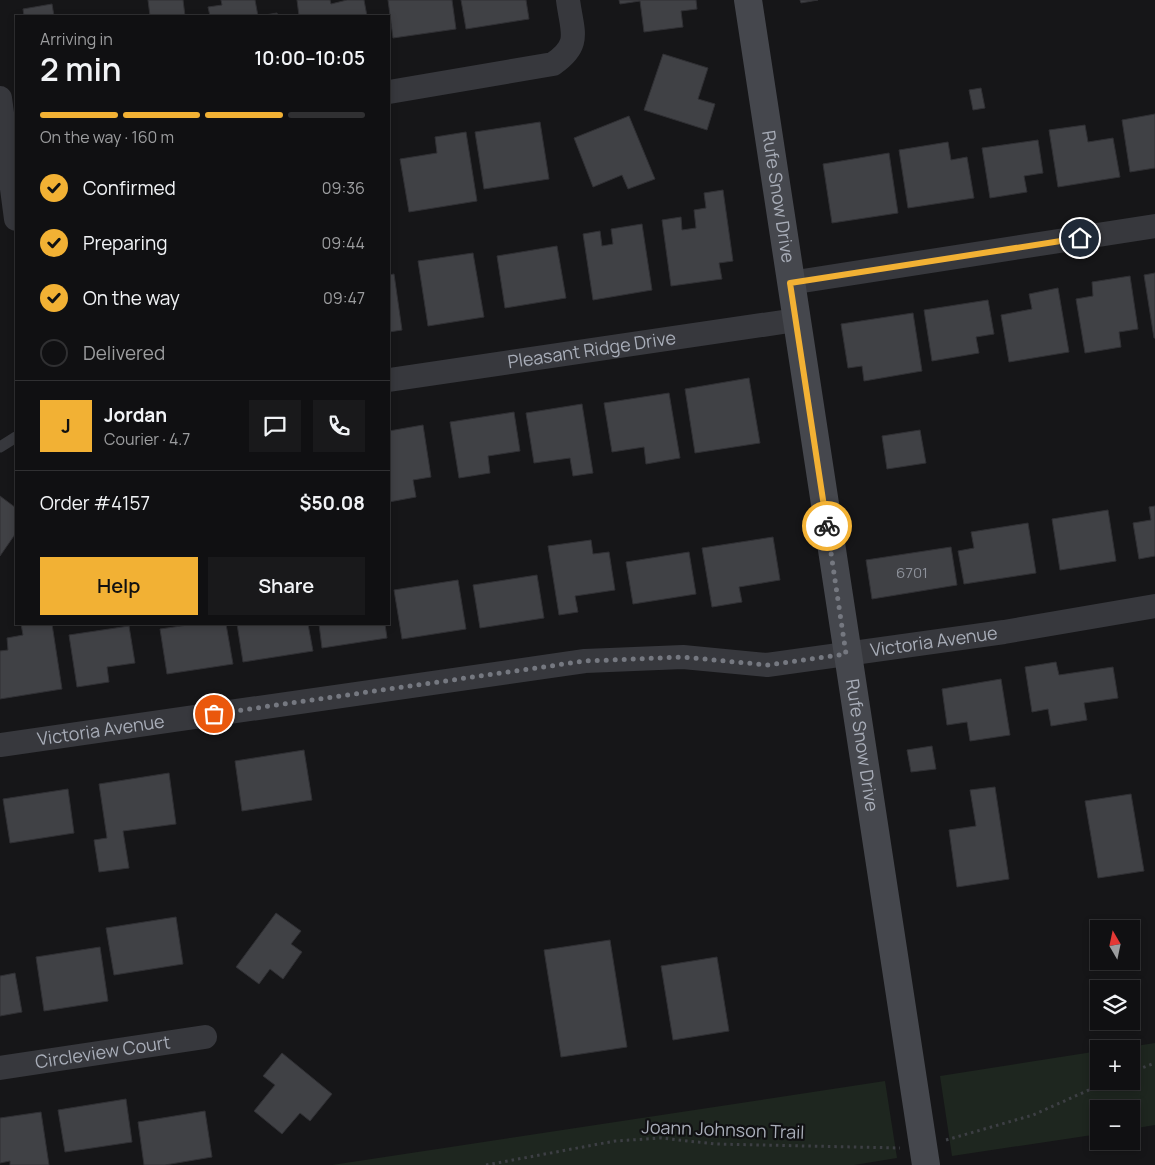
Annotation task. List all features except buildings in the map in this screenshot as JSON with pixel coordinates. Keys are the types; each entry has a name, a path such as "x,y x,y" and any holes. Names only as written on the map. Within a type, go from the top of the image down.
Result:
{"main road":[{"name":"Rufe Snow Drive","path":"748,0 846,654 926,1165"}],"street":[{"path":"390,92 553,64 568,53 573,42 568,0"},
{"path":"0,98 11,147 15,205"},
{"path":"790,283 1155,226"},
{"name":"Pleasant Ridge Drive","path":"390,380 796,320"},
{"name":"Victoria Avenue","path":"0,745 585,661 683,657 767,665 1004,632 1155,606"},
{"name":"Circleview Court","path":"0,1068 205,1036"}],"lane":[{"path":"0,447 15,438"}],"path":[{"path":"1140,1069 1155,1063"},
{"path":"945,1140 1033,1115 1090,1090"},
{"name":"Joann Johnson Trail","path":"486,1165 615,1141 661,1138 715,1144 902,1148"}],"shaded area":[{"path":"1155,1043 1155,1125 1140,1128 1140,1100 1090,1100 1090,1135 952,1156 940,1076 1090,1052 1090,1090 1140,1090 1140,1045"},
{"path":"885,1081 897,1158 854,1165 332,1165"}],"way so far":[{"path":"214,714 585,661 683,657 767,665 846,654 827,526"}],"route":[{"path":"827,526 790,283 1080,238"}]}
